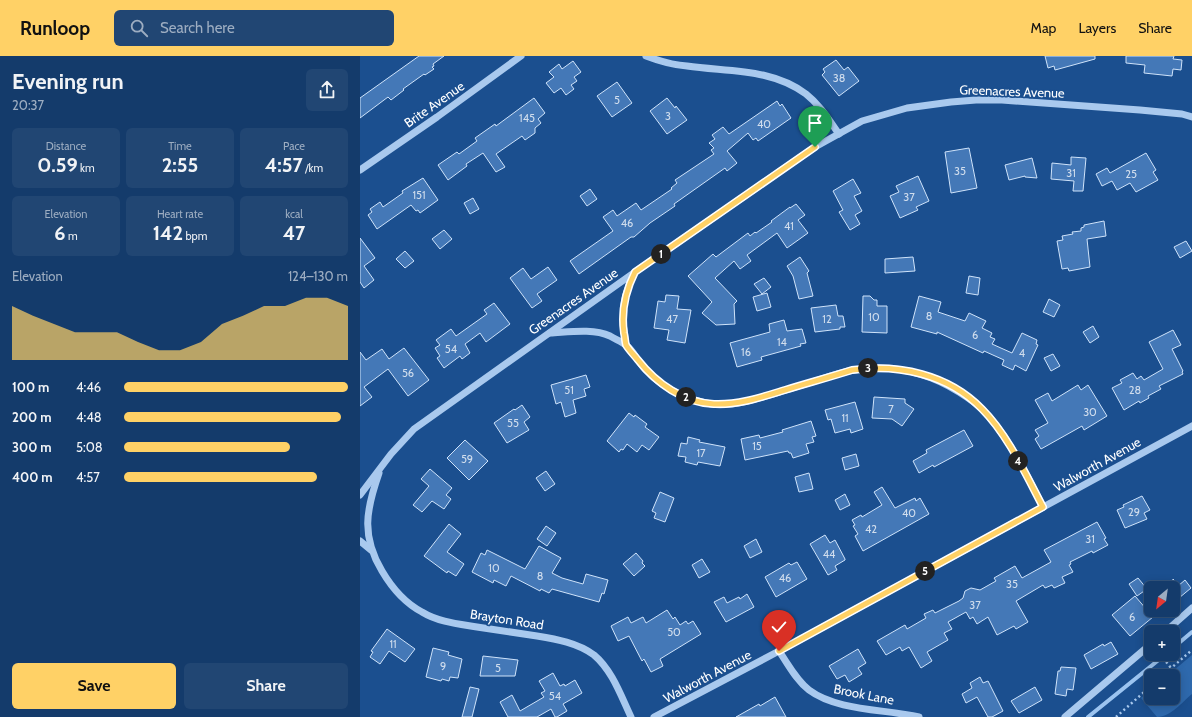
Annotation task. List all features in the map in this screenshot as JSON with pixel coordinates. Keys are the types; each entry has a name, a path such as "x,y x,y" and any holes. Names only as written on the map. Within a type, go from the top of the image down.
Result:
{"street":[{"name":"Brite Avenue","path":"360,170 522,56"},
{"path":"646,56 664,62 686,66 740,71 777,78 797,88 814,101 839,134"},
{"name":"Greenacres Avenue","path":"360,495 400,442 414,429 635,272 815,147 862,121 907,108 976,100 1002,100 1140,110 1182,114 1192,117"},
{"path":"626,345 622,322 624,302 628,286 635,272"},
{"path":"550,332 590,331 609,336 626,345 645,369 655,379 668,388 690,399 713,404 752,400 852,370 868,368 904,370 939,380 968,397 982,409 996,425 1004,436 1043,507"},
{"name":"Walworth Avenue","path":"654,717 779,651 1192,426"},
{"name":"Brayton Road","path":"382,465 369,509 368,536 376,561 394,588 403,598 422,613 436,619 458,624 547,637 581,647 594,655 612,677 631,717"},
{"name":"Brayton Road","path":"360,541 372,552"},
{"path":"1173,625 1192,608"},
{"path":"1065,717 1144,650"},
{"name":"Brook Lane","path":"779,651 800,681 817,696 842,704 872,710 899,712 919,717"}],"path":[{"path":"1165,661 1171,668 1192,650"},
{"path":"1116,717 1144,692"}],"shaded area":[{"path":"1192,655 1192,694 1180,704 1180,669 1175,669"},
{"path":"1147,705 1179,705 1167,715 1157,717"}],"building":[{"path":"419,56 444,56 433,64 434,66 432,67 434,69 425,75 424,74 403,89 404,90 391,100 388,97 360,118 360,98"},
{"path":"1045,56 1095,56 1095,59 1055,70 1054,66 1048,68"},
{"path":"1126,56 1174,56 1173,59 1182,60 1181,70 1173,69 1172,76 1144,73 1145,65 1126,63"},
{"path":"836,60 844,70 848,67 859,81 839,96 822,75 825,72 823,69"},
{"path":"573,61 581,72 574,77 577,81 571,85 574,89 566,95 561,88 554,93 546,83 554,77 549,72 559,64 562,69"},
{"path":"617,82 632,103 612,117 597,96"},
{"path":"534,98 545,113 538,119 541,123 535,128 535,133 525,140 522,136 496,154 505,167 496,172 483,153 466,164 467,166 448,180 438,165 457,152 459,154 477,141 475,138 495,124 496,126"},
{"path":"667,98 675,108 676,106 687,120 667,134 650,111"},
{"path":"777,101 780,106 782,104 791,118 758,141 756,138 753,140 748,133 727,151 737,163 727,171 725,168 674,204 675,206 650,223 634,237 631,237 579,274 570,261 613,231 603,217 613,210 617,216 636,203 641,210 672,189 671,188 677,183 675,180 714,154 711,150 714,148 709,143 715,139 712,135 723,127 729,134"},
{"path":"969,148 977,188 951,193 945,152"},
{"path":"1146,153 1156,170 1153,172 1158,180 1136,192 1130,183 1117,190 1112,181 1102,186 1096,174 1107,168 1110,173"},
{"path":"1071,157 1086,158 1083,191 1073,191 1074,181 1051,179 1052,163 1071,165"},
{"path":"1032,158 1037,178 1025,176 1009,180 1005,165"},
{"path":"918,176 929,201 916,207 918,210 900,218 890,196 899,192 896,186"},
{"path":"423,178 438,200 420,213 411,205 377,229 368,215 372,212 370,209 380,202 383,207 403,193 402,191"},
{"path":"853,179 861,193 854,196 862,211 855,215 860,224 850,230 839,212 843,210 833,191"},
{"path":"590,189 597,199 587,206 580,196"},
{"path":"473,198 479,209 470,214 464,203"},
{"path":"796,204 805,215 798,220 808,233 787,248 777,233 747,255 751,261 740,269 734,261 715,278 737,301 734,304 735,324 716,325 702,313 712,302 688,276 713,254 716,257 748,233 750,236 755,232 756,233"},
{"path":"1104,221 1106,236 1087,239 1090,267 1069,271 1068,268 1062,269 1057,241 1063,240 1062,236 1073,234 1072,232 1081,231 1081,228 1084,227 1084,225"},
{"path":"444,230 452,239 440,249 432,239"},
{"path":"360,238 375,258 364,266 374,280 364,288 360,282"},
{"path":"1186,241 1192,251 1180,258 1174,247"},
{"path":"405,251 414,261 405,268 396,259"},
{"path":"800,257 809,271 807,273 813,296 799,299 793,276 787,266"},
{"path":"913,257 915,271 885,273 885,259"},
{"path":"548,267 557,280 537,294 542,301 532,308 510,278 523,268 531,279"},
{"path":"969,276 980,278 978,295 966,293"},
{"path":"764,278 771,287 762,294 754,284"},
{"path":"767,293 771,307 757,311 753,297"},
{"path":"666,295 679,296 677,309 691,310 685,343 667,340 669,330 654,328 658,301 665,302"},
{"path":"863,296 870,296 874,300 877,300 877,306 887,306 887,333 862,332"},
{"path":"919,296 941,302 938,312 965,321 969,313 986,321 982,328 992,333 990,337 995,339 992,344 1012,353 1022,333 1037,340 1036,344 1038,345 1026,371 1015,365 1013,370 1002,365 1004,360 984,351 983,353 937,332 937,334 911,327"},
{"path":"1049,299 1060,305 1054,317 1043,312"},
{"path":"494,303 510,324 486,342 480,333 465,344 470,353 462,359 460,356 444,368 437,358 440,356 435,348 440,345 436,340 451,329 456,336 487,314 484,310"},
{"path":"836,305 838,316 843,316 845,327 815,332 811,308"},
{"path":"784,320 787,331 802,329 806,343 800,344 801,346 761,357 762,360 737,367 730,343 770,332 769,324"},
{"path":"1093,326 1099,337 1090,343 1083,332"},
{"path":"1173,330 1181,345 1172,349 1183,371 1183,374 1159,386 1161,389 1148,396 1149,398 1140,403 1139,401 1124,410 1112,388 1122,383 1120,380 1133,373 1137,379 1141,376 1144,380 1163,369 1149,342"},
{"path":"404,348 429,380 408,396 388,369 364,387 372,397 360,406 360,352 366,360 382,349 389,359"},
{"path":"1053,354 1060,366 1051,371 1044,358"},
{"path":"586,375 590,387 584,389 586,396 573,400 576,413 565,417 561,402 556,404 551,385"},
{"path":"1078,385 1081,390 1088,385 1107,416 1084,430 1082,426 1041,449 1035,439 1039,436 1035,430 1048,423 1035,400 1048,393 1052,401"},
{"path":"874,397 905,399 905,403 914,409 902,426 892,419 872,418"},
{"path":"855,402 863,429 851,433 850,429 835,433 831,419 828,420 825,410"},
{"path":"522,405 530,417 524,422 529,430 507,443 494,423"},
{"path":"629,413 634,417 635,415 647,424 645,427 659,437 649,450 642,445 637,452 627,444 623,450 621,449 619,452 607,441"},
{"path":"811,421 816,436 812,437 814,442 806,444 809,453 793,458 791,453 788,451 745,460 741,439 759,435 760,438 783,432 782,430"},
{"path":"964,430 973,446 934,467 933,465 919,473 913,461 927,453 926,450"},
{"path":"688,437 700,440 699,442 725,447 720,466 698,462 697,465 685,462 686,457 678,456 681,443 687,444"},
{"path":"465,440 488,461 469,480 447,458"},
{"path":"856,454 859,466 845,470 842,458"},
{"path":"430,469 452,488 446,495 451,499 444,509 432,501 422,512 413,505 429,486 421,479"},
{"path":"546,471 555,484 545,491 536,478"},
{"path":"809,473 813,489 799,492 795,477"},
{"path":"882,487 895,508 915,498 916,501 920,498 929,514 863,551 855,536 858,534 853,526 855,525 852,520 861,515 862,517 882,505 874,492"},
{"path":"660,492 674,498 665,522 654,518 656,513 652,511"},
{"path":"845,494 850,505 840,510 835,500"},
{"path":"1142,496 1150,510 1144,513 1147,519 1125,528 1117,510 1124,507 1123,505"},
{"path":"1097,522 1106,538 1104,539 1108,545 1070,562 1071,564 1069,565 1073,572 1062,577 1065,583 1054,588 1052,585 1045,588 1043,585 1016,601 1028,622 1016,629 1014,626 997,635 988,617 977,624 973,617 970,619 966,612 948,622 952,629 944,633 948,640 927,652 932,661 921,668 909,647 902,651 900,647 886,655 877,641 905,625 907,629 926,618 924,614 933,610 935,613 959,601 963,598 965,591 971,588 980,590 996,581 994,578 1015,566 1022,578 1051,562 1044,550"},
{"path":"449,524 461,534 447,552 464,564 456,576 448,571 447,573 424,556"},
{"path":"546,526 556,533 547,546 537,539"},
{"path":"825,535 830,543 835,540 845,559 835,566 837,570 828,575 810,544"},
{"path":"756,539 762,552 750,558 744,546"},
{"path":"539,546 561,558 552,573 562,578 583,584 586,574 608,580 604,594 602,593 599,602 552,589 549,593 541,589 540,591 511,576 506,586 494,580 493,583 472,572 481,553 485,555 487,550 525,569"},
{"path":"636,553 643,561 642,563 645,566 634,576 623,564"},
{"path":"702,559 710,572 699,578 692,565"},
{"path":"797,562 807,579 776,597 765,577 789,563 791,565"},
{"path":"1138,578 1144,585 1144,591 1137,596 1129,584"},
{"path":"1185,580 1191,588 1180,597 1180,584"},
{"path":"747,594 754,607 726,622 714,602 724,597 727,603 739,597 740,599"},
{"path":"1135,596 1144,606 1144,617 1153,617 1130,636 1112,615"},
{"path":"667,610 673,619 675,617 680,625 686,621 688,624 693,621 701,634 660,659 663,666 651,672 644,659 642,661 629,636 618,641 611,626 628,617 631,623 643,617 646,623"},
{"path":"387,629 415,649 405,662 389,651 380,664 370,657 373,652 371,651"},
{"path":"1111,642 1118,654 1091,669 1084,655 1103,644 1104,646"},
{"path":"433,648 449,652 448,655 462,659 458,678 450,677 449,681 442,679 441,681 426,677"},
{"path":"858,649 866,663 858,668 862,674 849,682 845,675 837,679 829,666"},
{"path":"483,656 518,660 515,676 480,676"},
{"path":"1061,667 1076,668 1073,690 1067,689 1066,696 1055,694 1058,671 1060,671"},
{"path":"553,673 560,686 564,684 565,686 575,680 582,693 563,704 567,711 557,717 555,717 551,709 537,717 508,717 500,702 512,695 520,711 544,697 541,693 545,691 539,681"},
{"path":"980,677 983,683 988,681 1003,711 992,717 988,717 977,697 966,703 962,694 972,688 970,683"},
{"path":"470,687 479,689 472,717 462,717"},
{"path":"1035,687 1042,700 1019,713 1011,701"},
{"path":"775,697 786,717 736,717 759,704 760,706"}],"waterway":[{"path":"1180,642 1192,632"},
{"path":"1088,717 1157,661"}],"route":[{"path":"779,651 1043,507 1004,436 996,425 982,409 968,397 939,380 904,370 868,368 852,370 752,400 713,404 690,399 668,388 655,379 645,369 626,345 622,322 624,302 628,286 635,272 815,147"}]}
